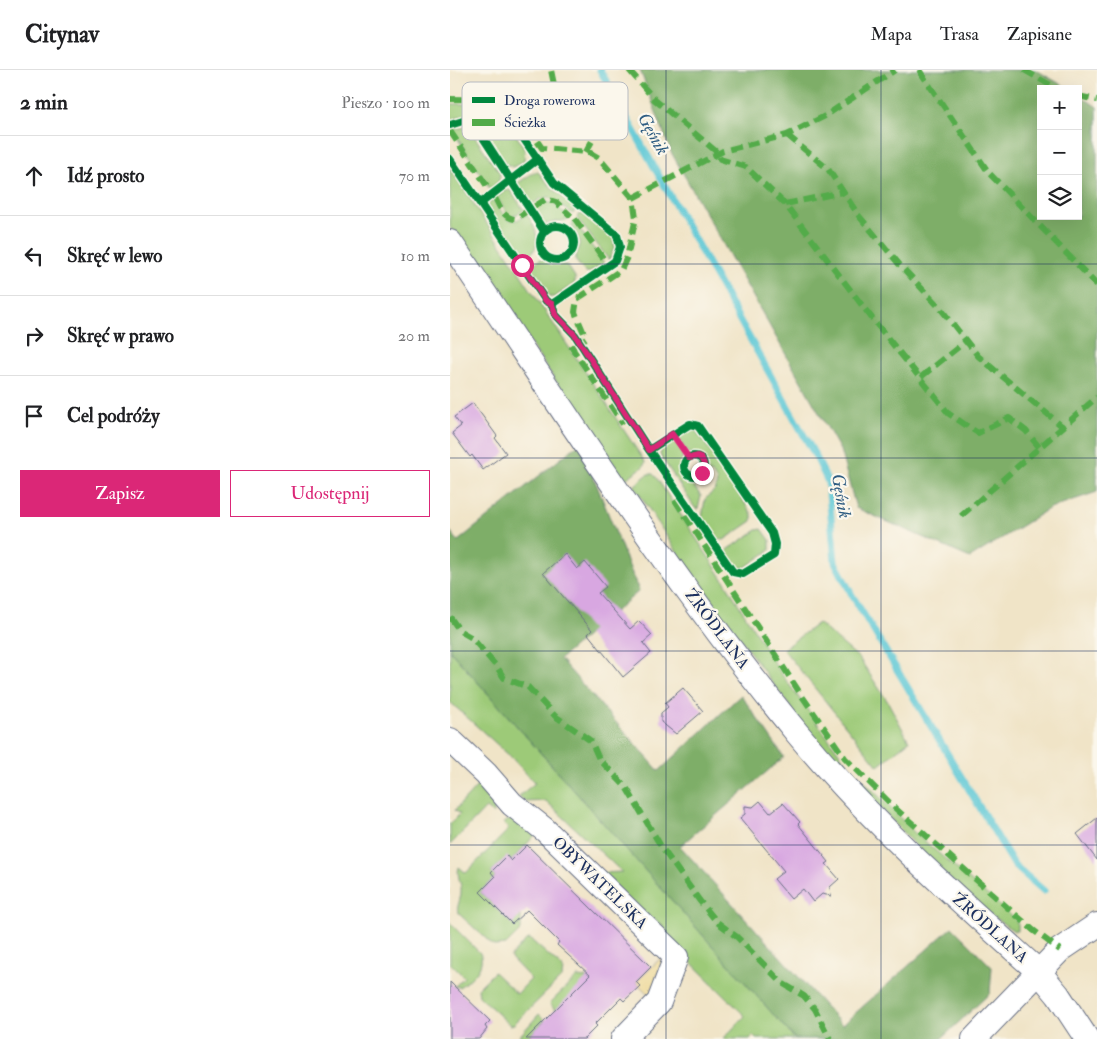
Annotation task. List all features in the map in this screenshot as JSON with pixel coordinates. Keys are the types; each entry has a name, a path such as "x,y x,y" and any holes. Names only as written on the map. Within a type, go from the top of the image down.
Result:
{"street":[{"name":"ŹRÓDLANA","path":"450,242 678,578 796,732 884,830 1039,972 1058,995 1087,1039"},
{"name":"OBYWATELSKA","path":"450,740 486,774 512,804 545,830 676,957 659,1002 623,1039"},
{"name":"ŹRÓDLANA","path":"1039,972 1060,950 1097,925"},
{"path":"974,1039 1039,972"}],"green space":[{"path":"640,70 1036,70 1062,85 1037,85 1037,220 1082,220 1082,97 1097,107 1097,492 1050,508 970,558 856,508 840,450 671,152"},
{"path":"450,104 462,104 462,116 450,120"},
{"path":"462,128 462,140 477,140 500,173 499,181 490,189 452,130"},
{"path":"489,140 519,140 525,149 524,161 513,167 505,164"},
{"path":"450,168 645,462 643,467 624,480 450,227"},
{"path":"534,172 538,172 553,189 573,206 575,210 573,214 549,197 540,199 529,207 516,189 518,183"},
{"path":"510,190 524,210 512,217 508,215 497,197 504,191"},
{"path":"492,199 508,220 517,220 527,214 536,231 537,238 537,244 531,254 524,257 519,253 487,206"},
{"path":"546,202 553,203 570,218 543,226 540,225 531,211"},
{"path":"580,214 584,214 613,237 615,247 609,260 577,218"},
{"path":"574,221 604,263 589,273 584,271 575,260 580,241 572,226"},
{"path":"541,259 567,265 575,277 575,283 555,297 549,297 531,269 532,265"},
{"path":"688,429 695,430 700,436 752,514 752,521 724,540 716,539 702,518 705,499 715,490 717,482 713,474 704,472 703,459 688,453 678,439 680,434"},
{"path":"671,441 680,447 682,451 684,472 696,478 695,488 701,496 698,509 695,508 660,455 662,447"},
{"path":"580,443 639,591 560,659 659,771 741,695 784,757 680,846 842,1025 952,927 992,967 990,993 941,1039 795,1039 450,651 450,531 458,541"},
{"path":"648,474 653,474 656,477 725,582 780,672 848,765 915,833 1014,918 1018,924 1018,931 1014,931 985,911 923,854 804,726 683,561 634,486"},
{"path":"762,529 770,540 770,550 744,568 736,568 726,551 757,530"},
{"path":"818,623 859,658 888,702 909,741 878,766 783,649"},
{"path":"450,651 795,1039 756,1039 753,1036 750,1039 723,1039 745,1016 601,873 622,872 546,801 526,802 519,796 535,783 511,757 450,702"},
{"path":"481,782 497,800 493,814 486,808 450,845 450,824 460,814 455,810"},
{"path":"513,818 536,834 511,861 507,857 491,872 495,877 480,892 512,924 521,914 521,930 506,945 494,946 458,913 461,889 458,870 459,867 466,873 509,829 503,823"},
{"path":"450,923 480,953 481,958 481,963 476,973 459,987 455,986 464,977 450,963"},
{"path":"530,939 563,968 562,977 514,1024 510,1025 479,996 478,988 494,972 517,994 531,979 510,957 526,940"},
{"path":"577,977 588,978 555,1011 550,1003"},
{"path":"539,1014 545,1020 526,1039 517,1039"}],"sand":[{"path":"662,957 651,994 648,994 636,982"}],"building":[{"path":"473,403 497,436 495,438 506,453 483,470 472,455 470,457 452,433 461,426 454,417"},
{"path":"565,554 577,569 585,562 606,587 598,593 630,629 639,621 652,635 643,643 651,653 623,677 588,634 592,630 543,573"},
{"path":"683,688 703,711 676,734 661,722 661,713 668,707 665,703"},
{"path":"760,801 770,813 783,803 800,822 798,824 829,862 826,864 839,879 830,887 831,896 822,894 813,902 803,889 791,899 774,879 784,871 740,818 745,814 745,806 753,807"},
{"path":"1097,818 1097,860 1077,834"},
{"path":"527,845 651,967 636,982 640,986 624,1001 621,998 595,1024 597,1026 584,1039 526,1039 590,975 557,945 559,942 527,910 512,924 480,892 495,877 491,872 507,856 511,861"},
{"path":"450,982 490,1021 485,1026 487,1029 479,1039 450,1039"}],"waterway":[{"name":"Gęśnik","path":"600,70 607,82"},
{"name":"Gęśnik","path":"628,120 816,457 828,482 835,562 852,595 1015,866 1044,891"}],"marked path":[{"path":"551,70 554,82"},
{"path":"629,70 655,100 718,153 720,159 746,167 785,204 874,321 949,414 978,433 1009,418 1026,431 1039,447"},
{"path":"633,198 723,151 787,135 825,116 895,70"},
{"path":"919,70 989,173 1097,285"},
{"path":"1024,70 1050,85"},
{"path":"1082,97 1097,100"},
{"path":"450,99 462,99"},
{"path":"450,131 489,189"},
{"path":"787,135 828,169 859,216 899,264 941,309 978,356 1063,427"},
{"path":"536,140 542,148 589,152 599,158 633,198 636,218 627,257 621,270 577,299 575,312 586,338 583,340"},
{"path":"586,152 592,141"},
{"path":"785,204 843,192"},
{"path":"495,198 502,212 508,217 515,219 546,199 556,202 571,216"},
{"path":"575,219 606,262"},
{"path":"921,377 966,341"},
{"path":"575,346 572,348 623,424"},
{"path":"961,516 1097,397"},
{"path":"675,500 800,693 845,758 896,809 1033,930 1060,950"},
{"path":"450,617 460,631 472,638 504,678 528,687 555,716 591,741 599,759 626,787 662,848 699,900 717,922 737,937 782,983 804,996 815,1009 830,1039"}],"cycle path":[{"path":"450,125 462,121"},
{"path":"485,140 544,231"},
{"path":"450,159 546,301 552,304 615,261 620,247 617,235 554,183 525,140"},
{"path":"481,203 538,159"},
{"path":"557,226 564,227 569,231 573,236 574,243 573,250 569,255 564,259 557,260 550,259 545,255 541,250 540,243 541,236 545,231 550,227 557,226"},
{"path":"552,304 555,314 575,335 647,447 733,572 743,574 774,555 775,544 772,533 698,426 690,424 649,450"},
{"path":"694,456 701,459 704,466 701,473 694,476 687,473 684,466 687,459 694,456"}],"route":[{"path":"522,265 546,301 552,304 555,314 575,335 649,450 672,434 689,458 694,456 701,458 705,467 702,473"}]}
